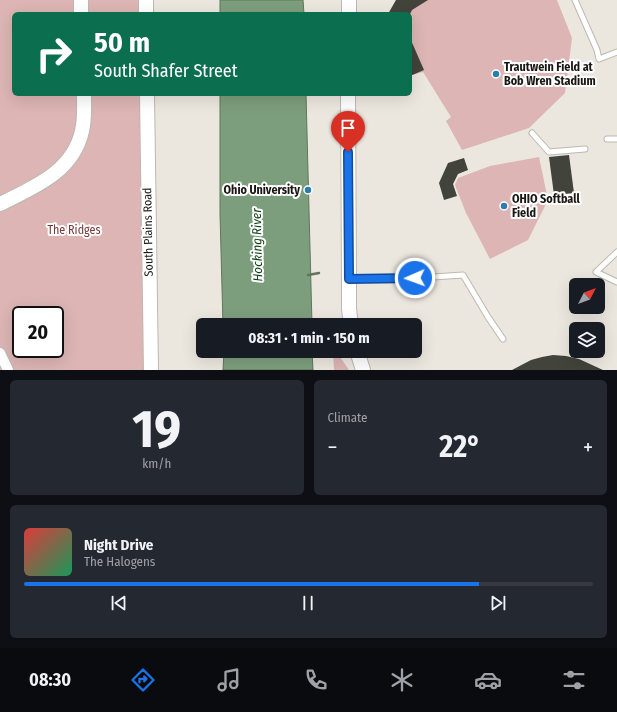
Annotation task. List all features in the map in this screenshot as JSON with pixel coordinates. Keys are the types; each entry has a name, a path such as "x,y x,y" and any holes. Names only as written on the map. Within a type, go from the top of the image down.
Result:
{"street":[{"path":"81,0 82,12"},
{"path":"146,0 146,12"},
{"path":"349,0 349,12"},
{"path":"0,204 44,181 64,166 75,151 82,131 84,119 84,96"},
{"name":"South Plains Road","path":"147,96 151,370"},
{"path":"348,96 350,318"},
{"path":"0,353 8,370"},
{"path":"359,358 362,370"}],"lane":[{"path":"575,0 597,50 599,59 617,52"},
{"path":"532,133 548,152 586,149"},
{"path":"607,139 617,139"},
{"path":"617,252 596,272 617,282"},
{"path":"349,279 403,279 464,275 488,317 503,339"}],"green space":[{"name":"The Ridges","path":"0,0 146,0 146,12 12,12 12,96 147,96 151,370 0,370"},
{"name":"Trautwein Field at Bob Wren Stadium","path":"396,0 557,0 572,38 565,93 529,128 462,150 446,121 451,117 423,72 412,75 412,12 390,12"},
{"name":"OHIO Softball Field","path":"539,157 548,200 528,240 490,259 466,213 455,185 458,178 490,166"},
{"path":"333,358 341,358 349,370 334,370"}],"water":[{"path":"220,0 303,0 304,12 220,12"},
{"name":"Hocking River","path":"220,96 306,96 312,318 223,318 220,214"},
{"path":"224,358 312,358 313,370 223,370"}],"building":[{"path":"396,0 428,0 411,12 389,12"},
{"path":"412,43 424,70 412,75"},
{"path":"569,155 574,193 554,195 549,157"},
{"path":"464,158 468,170 458,174 453,184 457,196 444,200 439,183 448,163"},
{"path":"553,355 566,356 569,358 579,359 603,370 512,370 531,360"}],"waterway":[{"path":"308,275 319,273"}],"place":[{"name":"Trautwein Field at Bob Wren Stadium","path":"496,74"},
{"name":"Ohio University","path":"308,190"},
{"name":"OHIO Softball Field","path":"504,206"}],"route":[{"path":"348,152 349,279 415,278"}]}
